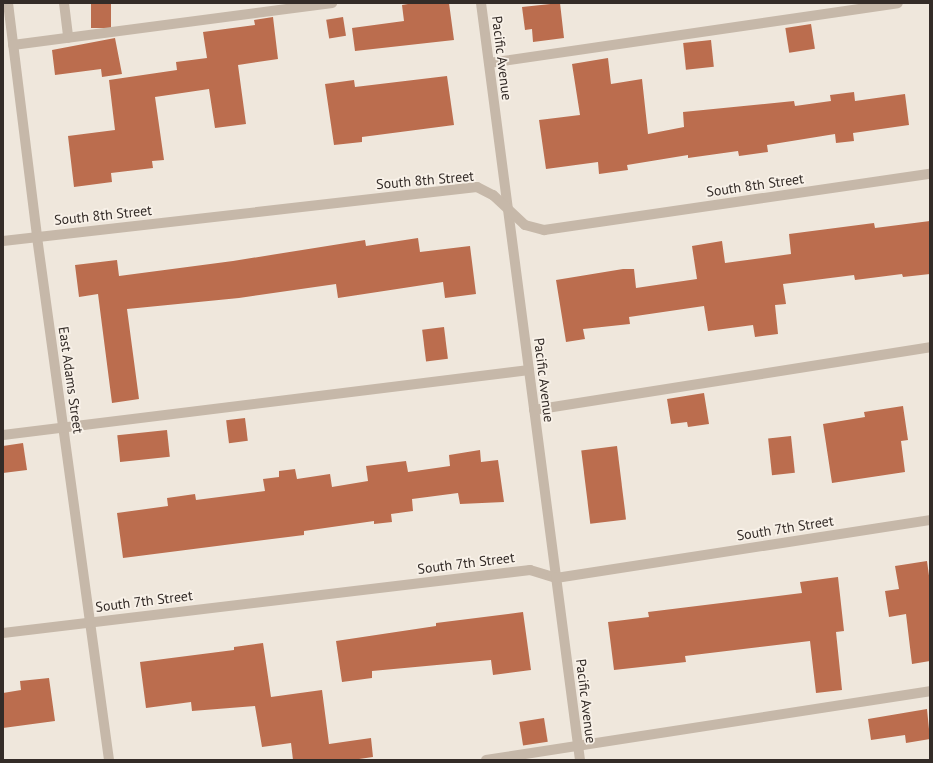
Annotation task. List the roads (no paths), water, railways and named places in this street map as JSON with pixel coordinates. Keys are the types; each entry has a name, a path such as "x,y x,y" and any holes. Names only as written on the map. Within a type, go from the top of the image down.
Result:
{"street":[{"name":"East Adams Street","path":"8,3 37,237 109,760"},
{"path":"64,3 68,38"},
{"path":"13,45 332,3"},
{"name":"Pacific Avenue","path":"481,3 580,760"},
{"path":"489,63 898,3"},
{"name":"South 8th Street","path":"3,241 477,187 493,195 508,211 525,225 544,230 930,174"},
{"path":"534,410 930,348"},
{"path":"3,434 529,370"},
{"name":"South 7th Street","path":"3,633 530,570 556,578 930,520"},
{"path":"486,760 578,747 930,691"}]}
